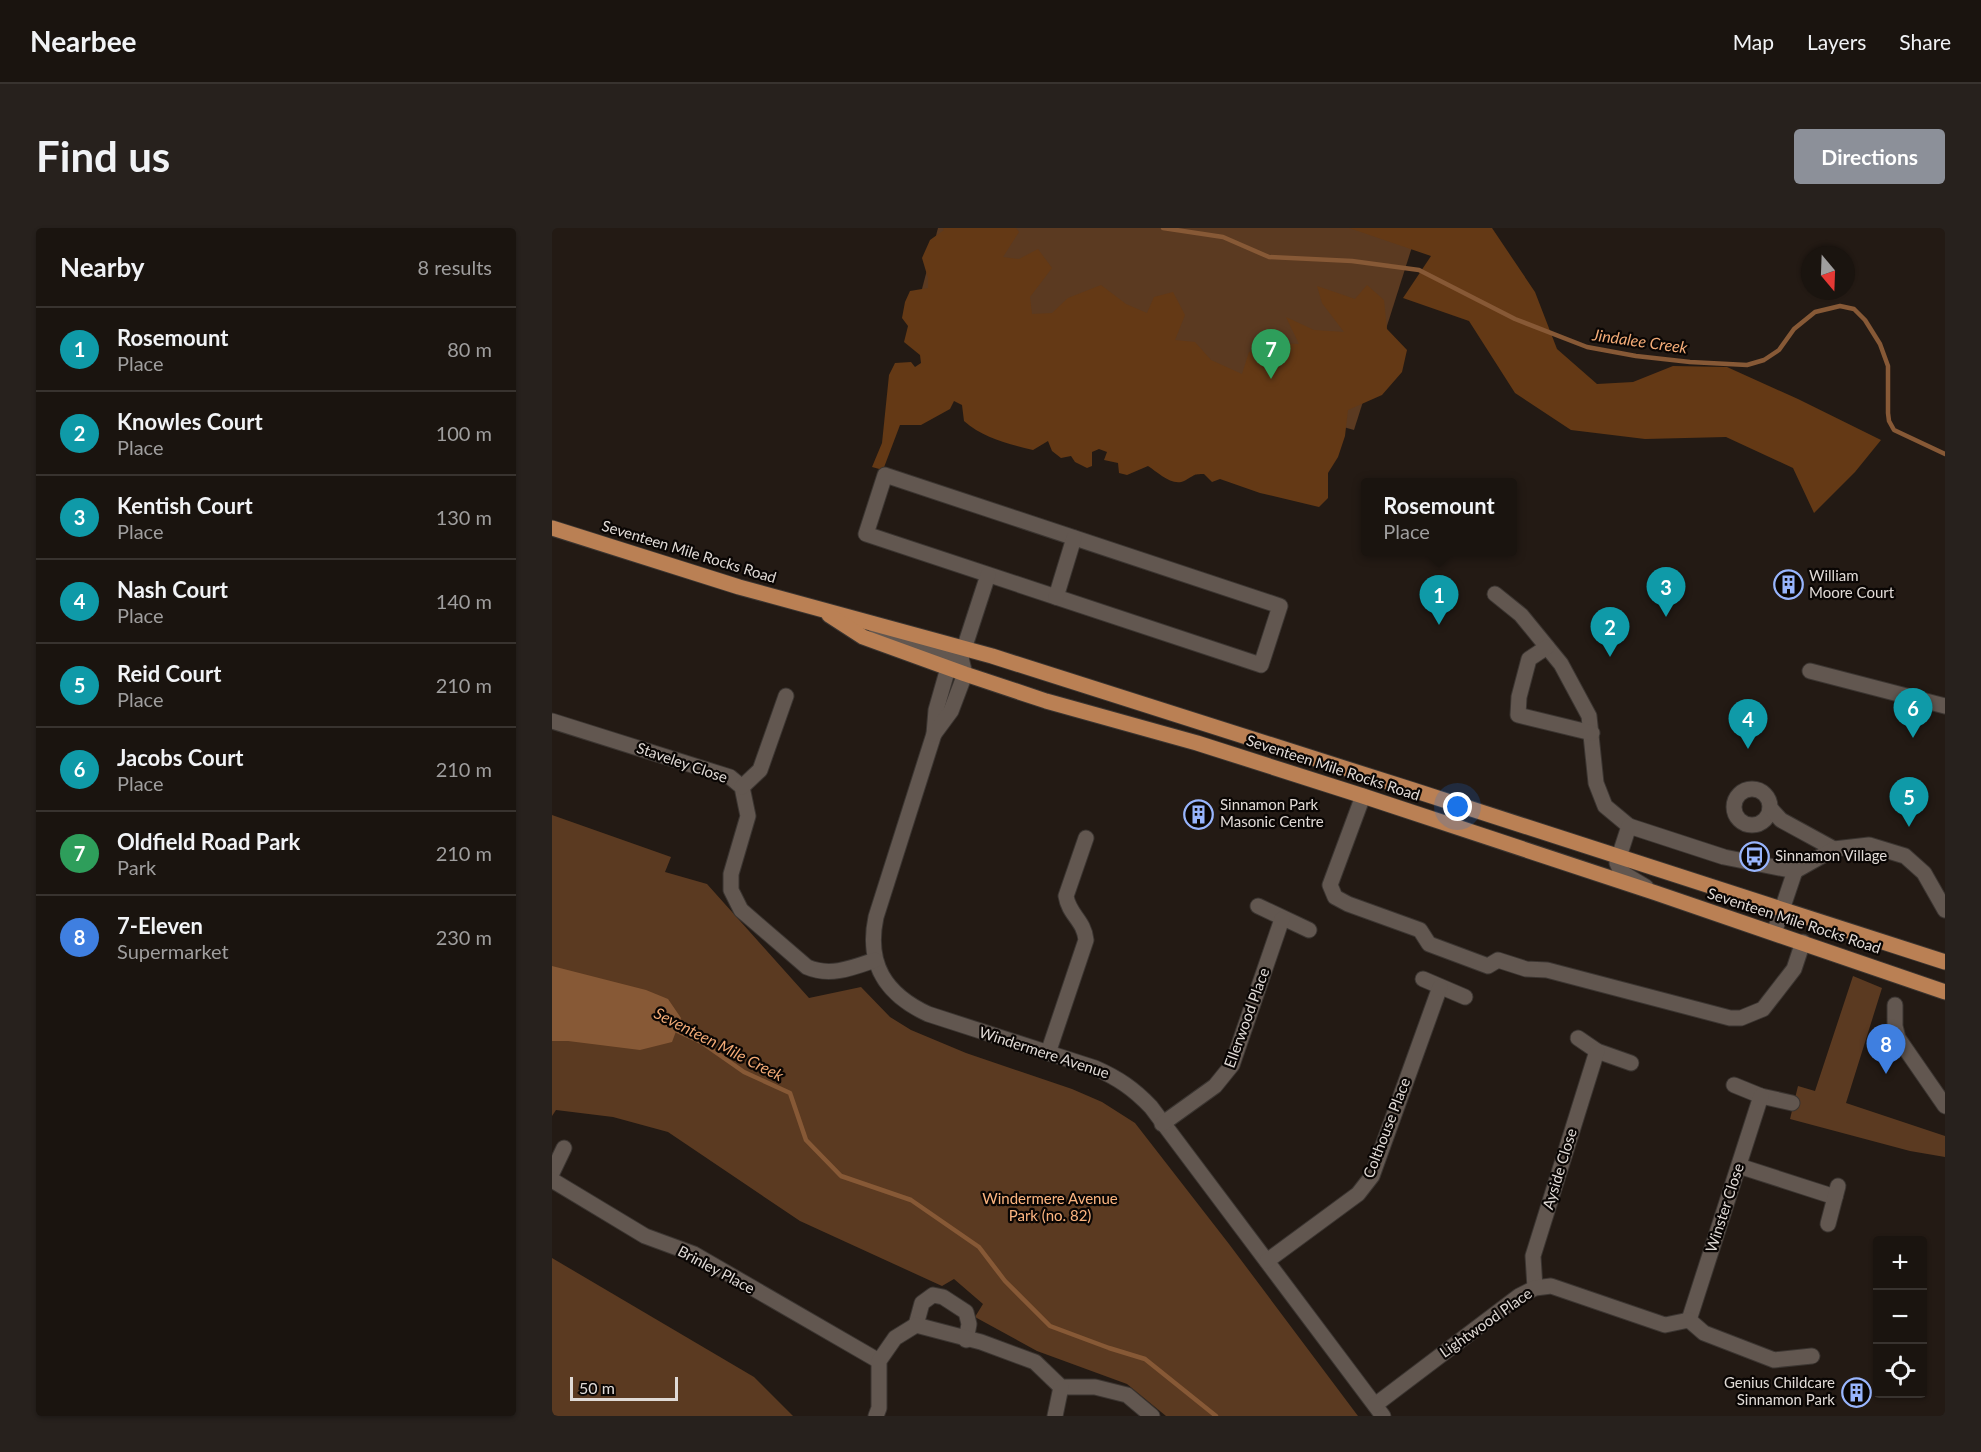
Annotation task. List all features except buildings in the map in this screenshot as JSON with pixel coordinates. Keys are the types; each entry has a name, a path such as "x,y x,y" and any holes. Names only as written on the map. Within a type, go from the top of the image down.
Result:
{"main road":[{"name":"Seventeen Mile Rocks Road","path":"552,528 739,587 869,622 1619,857 1945,962"},
{"name":"Seventeen Mile Rocks Road","path":"816,607 863,637 965,674 1046,701 1197,743 1363,796 1656,893 1718,916 1803,942 1945,992"}],"street":[{"path":"885,476 1280,606 1261,665 988,575 866,534 885,476"},
{"path":"1056,597 1074,538"},
{"path":"934,734 951,711 965,674 963,653 988,575"},
{"path":"1495,594 1521,615 1561,664 1589,716 1596,783 1605,806 1629,826 1724,857 1795,871"},
{"path":"1547,647 1529,659 1519,697 1518,715 1592,733"},
{"path":"934,734 936,710 948,668 963,653"},
{"path":"1810,671 1945,706"},
{"path":"742,787 760,771 786,696"},
{"name":"Staveley Close","path":"552,721 730,777 742,787 748,816 731,874 731,890 741,909 807,967 815,971 833,972 875,960"},
{"name":"Windermere Avenue","path":"934,734 876,917 872,940 875,960 886,983 916,1009 942,1020 1048,1053 1120,1079 1139,1095 1379,1411"},
{"path":"1781,820 1750,825 1740,821 1735,811 1736,800 1744,791 1756,790 1767,797 1770,808 1781,820 1833,849"},
{"path":"1363,796 1330,885 1335,897 1348,904 1420,930 1429,944 1488,966 1498,960 1526,969 1547,970 1730,1018 1741,1018 1763,1009 1794,969 1803,942"},
{"path":"1761,822 1770,808"},
{"path":"1629,826 1617,863 1621,872 1656,893"},
{"path":"1048,1053 1086,940 1085,928 1067,906 1066,896 1086,838"},
{"path":"1774,933 1795,871 1833,849 1869,845 1905,856 1924,873 1945,910"},
{"path":"1258,906 1309,930"},
{"name":"Ellerwood Place","path":"1162,1124 1215,1086 1232,1065 1282,919"},
{"path":"1423,979 1465,997"},
{"name":"Colthouse Place","path":"1267,1261 1358,1194 1372,1176 1440,987"},
{"path":"1895,1005 1895,1026 1898,1038 1945,1106"},
{"path":"1578,1038 1597,1051 1631,1063"},
{"name":"Ayside Close","path":"1535,1288 1533,1256 1597,1051"},
{"path":"1734,1085 1761,1096 1792,1103"},
{"name":"Winster Close","path":"1689,1320 1761,1096"},
{"path":"552,1173 564,1148"},
{"path":"1739,1166 1837,1192 1828,1224"},
{"name":"Brinley Place","path":"552,1180 645,1236 694,1254 879,1361"},
{"name":"Lightwood Place","path":"1379,1411 1519,1296 1535,1288 1551,1286 1665,1325 1689,1320"},
{"path":"876,1416 879,1408 879,1361 895,1338 916,1325 922,1303 933,1295 943,1297 966,1312 969,1324 966,1340"},
{"path":"1689,1320 1704,1333 1774,1360 1812,1356"},
{"path":"916,1325 966,1340 981,1342 1035,1362 1061,1387 1095,1387 1127,1395 1152,1416"},
{"path":"1054,1416 1061,1387"}],"green space":[{"path":"938,228 1418,228 1354,430 917,308"},
{"name":"Windermere Avenue Park (no. 82)","path":"552,815 671,857 665,872 707,884 809,998 861,987 890,1017 911,1030 966,1053 1072,1089 1102,1102 1135,1123 1358,1416 1166,1416 1127,1384 1037,1351 975,1317 983,1304 954,1279 942,1286 800,1221 668,1132 613,1117 556,1110 552,1116"},
{"path":"1853,976 1882,988 1846,1103 1945,1136 1945,1157 1910,1151 1790,1119 1798,1086 1815,1091"},
{"path":"552,1258 754,1377 793,1416 552,1416"}],"shaded area":[{"path":"943,228 1016,228 1019,232 1003,257 1019,259 1038,249 1052,268 1030,297 1032,314 1052,313 1068,298 1101,285 1126,304 1147,313 1154,297 1173,292 1185,315 1175,340 1195,342 1211,360 1242,374 1249,352 1274,343 1299,344 1286,317 1314,330 1344,332 1322,303 1317,286 1355,299 1367,285 1384,300 1387,329 1407,350 1402,372 1382,395 1348,410 1345,436 1338,457 1328,473 1328,498 1319,507 1260,493 1220,479 1212,482 1204,474 1176,482 1166,479 1148,466 1127,475 1119,473 1118,463 1104,460 1107,452 1099,449 1092,452 1092,466 1087,468 1075,462 1071,456 1061,458 1052,451 1048,441 1033,450 988,436 964,421 962,405 954,401 950,409 921,425 900,425 883,470 872,467 882,443 889,375 895,363 911,362 915,367 921,363 920,355 904,342 908,326 902,318 910,291 928,288 928,278 922,258 930,240 944,230"},
{"path":"1349,228 1492,228 1535,292 1557,349 1597,384 1633,382 1673,366 1727,367 1881,440 1855,472 1814,513 1793,468 1726,437 1645,439 1571,430 1515,393 1469,321 1403,298 1431,256"},
{"path":"552,966 646,990 668,999 681,1018 672,1042 640,1050 552,1041"}],"waterway":[{"name":"Jindalee Creek","path":"1163,228 1223,237 1269,257 1352,261 1419,270 1515,319 1587,347 1636,356 1747,365 1764,360 1779,350 1794,329 1815,312 1840,306 1854,309 1865,320 1880,344 1888,366 1888,413 1894,430 1945,454"},
{"name":"Seventeen Mile Creek","path":"671,1028 701,1042 744,1072 790,1093 806,1140 841,1176 911,1200 979,1247 1005,1281 1050,1326 1145,1359 1216,1416"}],"place":[{"name":"Oldfield Road Park","path":"1271,379"},
{"name":"William Moore Court","path":"1788,585"},
{"name":"Kentish Court","path":"1666,617"},
{"name":"Rosemount","path":"1439,625"},
{"name":"Knowles Court","path":"1610,657"},
{"name":"Jacobs Court","path":"1913,738"},
{"name":"Nash Court","path":"1748,749"},
{"name":"Sinnamon Park Masonic Centre","path":"1199,814"},
{"name":"Reid Court","path":"1909,827"},
{"name":"Sinnamon Village","path":"1754,856"},
{"name":"7-Eleven","path":"1886,1074"},
{"name":"Genius Childcare Sinnamon Park","path":"1856,1392"}]}
